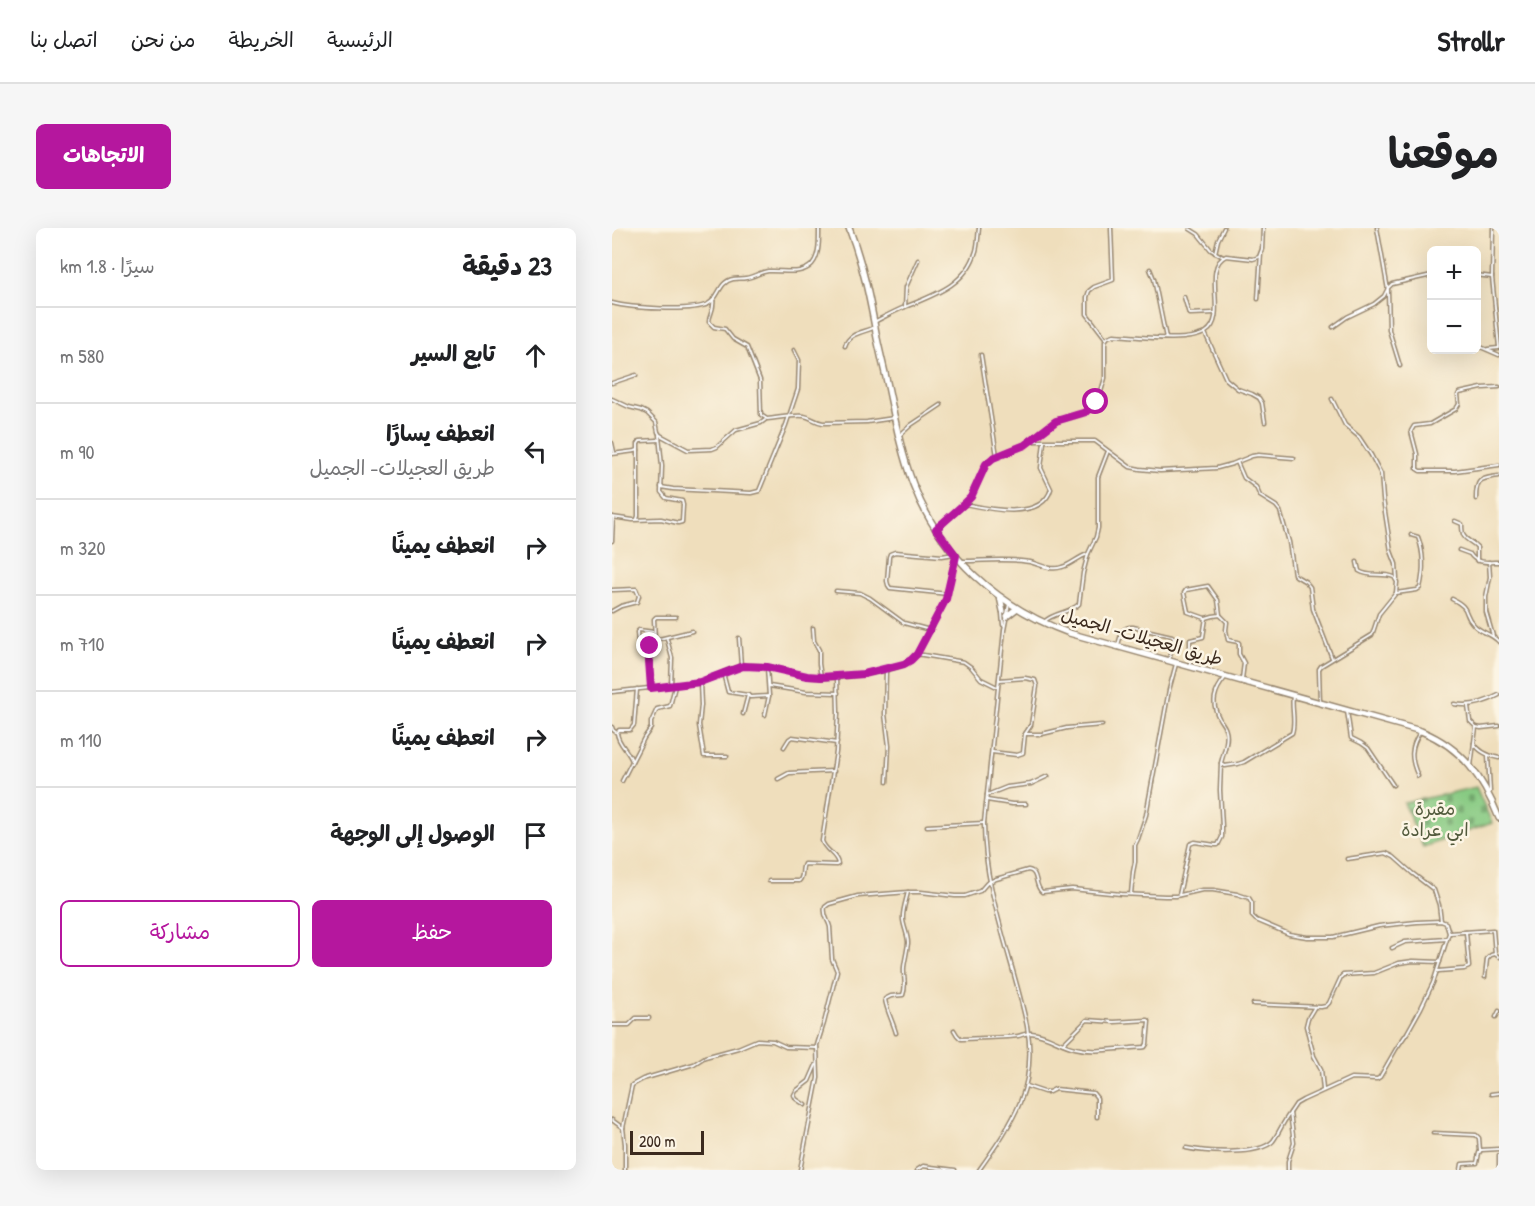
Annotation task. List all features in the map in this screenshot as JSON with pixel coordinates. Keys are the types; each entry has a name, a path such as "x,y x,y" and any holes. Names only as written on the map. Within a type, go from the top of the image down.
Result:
{"main road":[{"name":"طريق العجيلات- الجميل","path":"850,229 861,263 899,438 914,486 936,529 957,557 980,581 1016,609 1043,623 1075,635 1421,731 1439,739 1455,750 1471,766 1499,818"},
{"path":"1000,597 1005,613 1016,609"}],"street":[{"path":"612,303 640,308 686,308 710,303 722,284 730,279 747,278 768,271 796,271 809,267 817,252 819,228"},
{"path":"845,346 851,336 867,331 905,307 947,289 958,280 967,270 976,251 979,228"},
{"path":"936,529 964,504 974,490 986,464 996,456 1020,447 1052,423 1086,412 1096,402 1105,378 1106,339 1089,318 1086,307 1091,289 1114,280 1111,228"},
{"path":"1215,253 1224,228"},
{"path":"1258,299 1263,228"},
{"path":"1377,228 1388,290 1389,330 1400,366"},
{"path":"1485,349 1499,348 1492,277 1495,237 1493,228"},
{"path":"1191,229 1198,234 1210,250 1223,257 1255,260 1262,253"},
{"path":"1106,339 1111,335 1185,338 1204,333 1213,324 1216,266 1223,257"},
{"path":"905,307 906,287 918,260"},
{"path":"1150,269 1166,338"},
{"path":"1333,327 1347,317 1374,304 1395,283 1427,276"},
{"path":"1481,276 1492,277"},
{"path":"1184,297 1189,314 1215,313"},
{"path":"713,299 714,307 709,322 714,327 725,329 733,339 747,348 759,376 762,401 761,423"},
{"path":"1204,333 1226,379 1238,389 1259,398 1265,422"},
{"path":"1481,347 1499,355"},
{"path":"662,487 758,493 799,387 799,360 794,350"},
{"path":"981,355 996,456"},
{"path":"612,383 636,375"},
{"path":"1499,387 1459,393 1459,404 1456,409 1430,424 1414,426 1411,431 1417,454 1417,469 1420,471 1469,470 1499,465"},
{"path":"612,399 641,410 656,422 662,466 662,494 666,498 683,503 682,522 678,523 661,519 613,517 612,541"},
{"path":"1320,703 1320,666 1372,635 1379,614 1396,592 1397,579 1381,474 1359,437 1345,425 1332,399"},
{"path":"899,438 911,425 940,405"},
{"path":"761,415 767,419"},
{"path":"658,434 688,450 712,449 736,430 767,419 794,416 806,417 823,423 865,422 894,417"},
{"path":"786,425 794,416"},
{"path":"639,518 638,444 640,441 659,440"},
{"path":"1030,441 1095,441 1130,466 1148,470 1217,468 1258,455 1294,458"},
{"path":"964,504 1008,511 1032,507 1044,502 1051,489 1041,468 1044,442"},
{"path":"612,443 613,453 638,450"},
{"path":"1043,623 1053,615 1075,608 1079,604 1083,573 1098,528 1099,471 1108,451"},
{"path":"1237,462 1244,478 1256,487 1260,496 1280,511 1289,542 1294,574 1310,587 1313,609 1332,658"},
{"path":"1476,499 1476,485 1483,478 1499,476"},
{"path":"1455,521 1462,524 1462,535 1465,539 1477,548 1478,561"},
{"path":"1396,592 1420,588 1422,551 1418,537 1412,535"},
{"path":"1459,550 1470,554 1478,561 1499,562"},
{"path":"948,594 888,587 891,553 1023,561 1053,568 1063,567 1088,554"},
{"path":"612,692 700,682 741,666 767,667 807,676 837,677 864,674 908,662 917,654 948,594 957,557"},
{"path":"1357,562 1359,571 1364,574 1389,575 1397,579"},
{"path":"1489,562 1490,577 1486,612 1493,636"},
{"path":"1220,615 1206,618 1188,612 1184,597 1186,590 1208,586 1218,600 1220,615 1227,622 1228,640 1239,643 1239,654 1244,663 1242,682"},
{"path":"612,590 636,589 639,596 637,602 612,611"},
{"path":"836,591 860,593 904,623 930,630"},
{"path":"1452,599 1462,604 1475,626 1499,642"},
{"path":"979,1170 1012,1121 1026,1086 1029,1064 1028,1032 1023,1005 990,882 984,847 984,823 1005,613 1008,603"},
{"path":"1004,630 1008,603"},
{"path":"655,640 654,619 676,616"},
{"path":"1190,668 1190,641 1203,637 1206,618"},
{"path":"1117,648 1126,627 1172,636 1174,642 1169,662"},
{"path":"813,628 814,641 819,650 821,677"},
{"path":"651,644 638,644 637,632 639,630 655,632"},
{"path":"651,688 649,661 651,644 655,640 692,631"},
{"path":"622,780 646,733 651,728 651,722 657,709 670,706 673,686 672,658 667,638"},
{"path":"739,638 741,666"},
{"path":"917,654 964,662 981,679 998,687"},
{"path":"1131,894 1135,844 1150,798 1167,700 1176,664"},
{"path":"765,715 769,696 767,667"},
{"path":"886,669 885,714 889,746 887,782"},
{"path":"723,673 728,692 750,697 769,696"},
{"path":"769,881 799,881 804,864 836,866 838,864 822,841 837,742 837,677"},
{"path":"1179,895 1190,844 1195,842 1215,845 1222,837 1221,763 1227,732 1216,710 1215,696 1218,687 1226,677"},
{"path":"992,752 1021,754 1024,749 1025,734 1031,725 1037,683 1029,678 999,680"},
{"path":"700,682 699,725 704,756 727,756"},
{"path":"769,686 806,692 838,693"},
{"path":"617,733 619,730 630,730 634,725 637,689"},
{"path":"743,714 747,695"},
{"path":"1454,704 1468,706 1499,695"},
{"path":"1221,763 1228,767 1238,764 1293,733 1293,696"},
{"path":"1468,706 1470,721 1476,727 1499,726"},
{"path":"1347,711 1351,738 1368,748 1393,785"},
{"path":"1025,734 1042,734 1067,728 1102,725"},
{"path":"612,727 631,757 632,763"},
{"path":"1471,766 1476,727"},
{"path":"1418,776 1411,752 1421,731"},
{"path":"784,747 792,737 837,742"},
{"path":"1474,743 1478,749 1499,758"},
{"path":"627,753 636,753"},
{"path":"1488,755 1490,798"},
{"path":"778,779 789,773 834,771"},
{"path":"987,795 1007,788 1031,784 1048,776"},
{"path":"987,800 1026,804"},
{"path":"927,826 984,823"},
{"path":"1186,1148 1201,1151 1237,1152 1268,1144 1274,1139 1296,1104 1351,1078 1379,1078 1421,1008 1438,971 1449,933 1446,923 1442,921 1434,890 1395,856 1386,853 1347,859"},
{"path":"800,1170 818,1078 817,1048 837,971 832,959 830,927 824,916 825,907 829,904 858,896 921,891 965,896 980,891 996,879 1030,870 1035,874 1042,892 1072,888 1109,893 1165,896 1213,890 1245,897 1252,903 1252,916 1256,920 1297,936 1333,937 1379,926 1442,921"},
{"path":"896,1033 885,999 903,995 905,991 904,968 908,936 903,919 908,892"},
{"path":"1449,933 1493,930 1496,954 1499,957"},
{"path":"1438,971 1469,967 1466,932"},
{"path":"1392,948 1405,942 1447,939"},
{"path":"1485,977 1487,959 1496,954"},
{"path":"1253,1004 1314,1008 1326,1006 1343,975 1374,973 1399,963 1413,961 1440,962"},
{"path":"1314,1008 1306,1026 1314,1056 1321,1069 1323,1091"},
{"path":"1496,1017 1499,1011"},
{"path":"612,1025 629,1025 636,1017 649,1018"},
{"path":"954,1030 961,1039 1019,1036 1028,1032 1049,1038 1063,1044 1075,1048 1091,1051 1144,1047 1147,1044 1149,1021 1087,1020 1063,1044"},
{"path":"624,1170 623,1128 632,1085 757,1040 773,1041 786,1047 817,1048"},
{"path":"806,1105 794,1095 809,1081 817,1063"},
{"path":"1026,1086 1044,1092 1055,1089 1093,1093 1097,1098 1097,1117"},
{"path":"1491,1094 1499,1093"},
{"path":"1288,1170 1288,1161 1294,1143 1290,1113"},
{"path":"612,1120 623,1128"},
{"path":"1433,1133 1476,1135 1479,1138 1480,1151 1477,1163 1462,1164 1461,1170"},
{"path":"1480,1151 1499,1149"},
{"path":"1499,1155 1499,1170"},
{"path":"917,1170 923,1166 955,1170"}],"green space":[{"name":"مقبرة ابي عرادة","path":"1476,787 1492,823 1423,847 1404,803"}],"route":[{"path":"650,646 651,688 706,681 743,666 767,667 811,677 830,677 864,674 908,662 917,654 944,605 950,586 956,556 936,529 971,497 986,464 993,458 1025,445 1056,421 1086,412 1096,402"}]}
